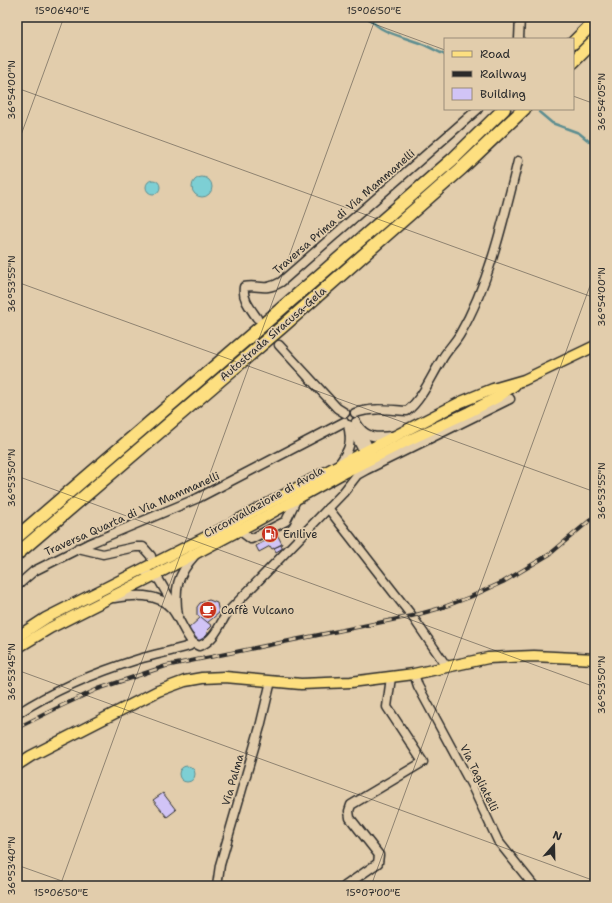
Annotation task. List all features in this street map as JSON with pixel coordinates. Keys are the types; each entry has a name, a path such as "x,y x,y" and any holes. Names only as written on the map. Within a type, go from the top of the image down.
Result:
{"highway":[{"path":"574,42 595,21"},
{"path":"574,61 595,40"},
{"name":"Autostrada Siracusa-Gela","path":"17,537 435,174 503,110"},
{"name":"Autostrada Siracusa-Gela","path":"17,554 294,316 462,168 523,110"}],"main road":[{"name":"Circonvallazione di Avola","path":"17,637 46,618 220,530 337,466 369,455 469,412 498,397 524,380 595,346"},
{"name":"Circonvallazione di Avola","path":"17,648 50,628 153,576 297,498 369,455 395,435 467,400 493,389 524,380"},
{"path":"17,765 31,756 158,691 185,681 202,678 225,677 301,684 351,682 414,674 496,658 534,656 595,659"}],"street":[{"path":"519,38 520,17"},
{"name":"Traversa Prima di Via Mammanelli","path":"257,318 244,299 244,287 266,288 281,282 477,110"},
{"path":"337,466 347,453 350,444 348,421 350,411 355,413 366,410 380,409 407,411 415,405 442,358 460,334 477,298 492,259 518,161"},
{"path":"279,345 338,408 369,455"},
{"path":"78,548 93,553 103,554 136,547 143,547 151,556 154,564 154,583 176,613 193,643 198,646 206,643 214,636 227,613 328,508 357,475 510,399"},
{"path":"348,421 360,430 375,436 395,435"},
{"name":"Traversa Quarta di Via Mammanelli","path":"17,586 34,571 78,548 198,498 348,421"},
{"path":"360,430 369,455"},
{"path":"239,530 251,539 286,521 297,498"},
{"path":"328,508 412,616 447,667"},
{"path":"176,613 176,591 178,581 183,570 199,551"},
{"path":"141,570 153,576"},
{"path":"105,600 132,595 143,595 165,603 176,613"},
{"path":"17,714 46,696 74,683 139,659 179,649 193,643"},
{"name":"Via Tagliatelli","path":"414,674 418,686 472,786 498,841 534,886"},
{"path":"345,886 378,863 379,855 350,818 349,811 351,805 423,762 387,707 390,677"},
{"name":"Via Palma","path":"217,886 220,865 260,726 271,681"}],"water":[{"path":"202,177 209,180 212,187 209,194 202,197 195,194 192,187 195,180"},
{"path":"153,180 158,182 160,187 158,192 153,194 148,192 146,187 148,182"},
{"path":"184,766 190,766 195,771 193,780 190,782 184,782 179,777 179,771"}],"building":[{"path":"272,524 282,544 272,549 270,546 259,552 256,546 267,540 261,530"},
{"path":"281,545 283,548 276,552 274,548"},
{"name":"Caffè Vulcano","path":"209,600 217,603 219,613 207,623 197,615 197,607 200,603"},
{"path":"201,617 212,626 206,632 209,634 200,642 188,629"},
{"path":"163,793 176,810 167,817 153,800"}],"waterway":[{"path":"368,17 373,23 386,31 425,45 444,54"},
{"path":"539,112 552,123 579,133 595,146"}],"railway":[{"path":"17,728 98,689 166,666 412,616 441,608 503,582 550,554 595,516"}],"place":[{"name":"Enilive","path":"270,534"},
{"name":"Caffè Vulcano","path":"208,610"}]}
